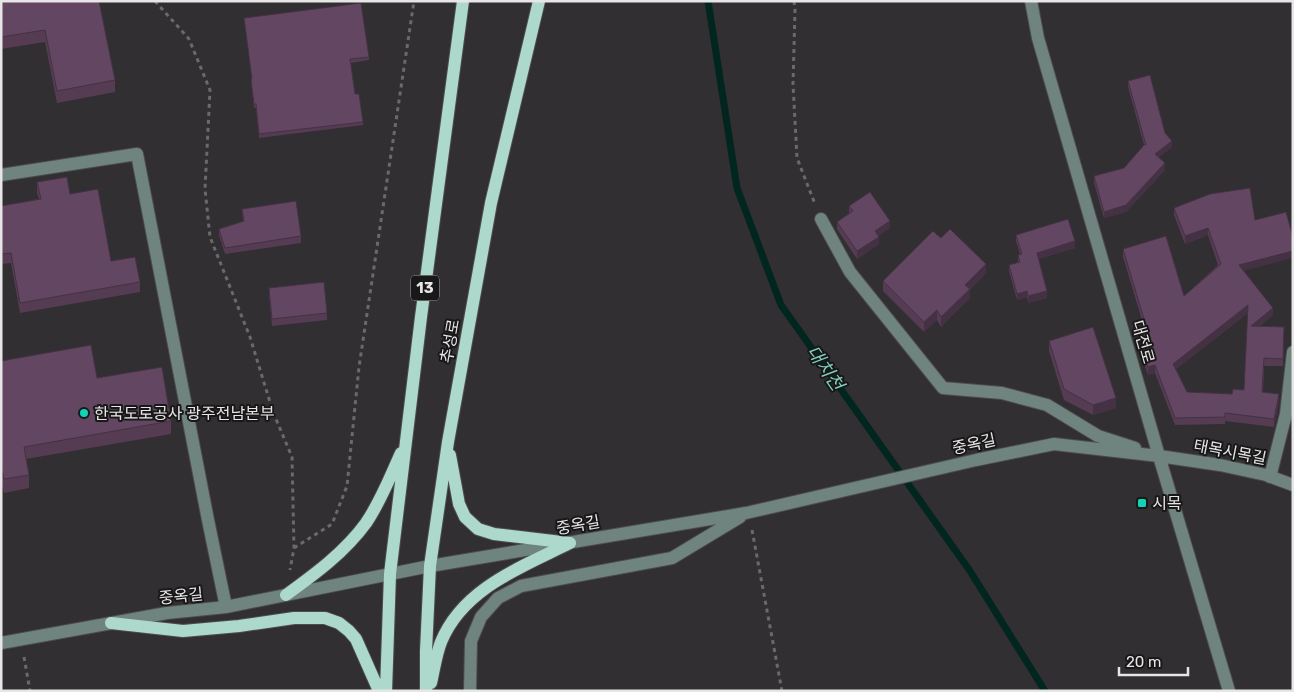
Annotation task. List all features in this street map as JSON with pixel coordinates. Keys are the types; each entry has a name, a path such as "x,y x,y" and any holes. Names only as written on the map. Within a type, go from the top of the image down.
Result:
{"main road":[{"name":"추성로","path":"386,691 390,574 463,1"},
{"name":"추성로","path":"428,691 426,651 430,566 448,442 491,203 539,1"},
{"path":"286,595 324,567 366,523 381,497 407,440"},
{"path":"448,442 459,504 465,518 478,528 494,534 570,543"},
{"path":"428,691 440,643 450,624 461,610 478,593 496,580 570,543"},
{"path":"111,623 184,631 294,618 325,618 339,622 356,639 379,691"}],"street":[{"name":"대전로","path":"1032,1 1038,38 1159,456 1230,691"},
{"path":"1,175 137,154 226,607"},
{"path":"821,219 850,272 943,388 1002,393 1047,405 1098,436 1159,456"},
{"path":"1270,477 1286,414 1293,352"},
{"name":"중옥길","path":"1,642 167,613 226,607 430,566 746,513 1054,444 1159,456"},
{"name":"태목시목길","path":"1159,456 1220,465 1270,477 1293,485"},
{"path":"470,691 471,641 481,617 498,598 521,586 672,558 746,513"}],"path":[{"path":"155,1 189,39 210,90 204,189 210,237 250,337 272,412 292,457 294,548 286,595"},
{"path":"294,548 332,524 346,486 359,367 414,1"},
{"path":"794,1 796,10 793,84 797,158 821,219"},
{"path":"746,513 754,534 782,691"},
{"path":"21,639 30,691"}],"building":[{"path":"1,1 99,1 115,80 57,91 45,30 1,37"},
{"path":"361,3 369,57 350,59 355,94 359,94 363,122 259,134 244,18"},
{"path":"1150,75 1165,133 1172,141 1155,154 1165,163 1126,205 1104,212 1094,176 1124,168 1146,145 1128,81"},
{"path":"67,177 70,194 98,189 111,261 135,257 140,282 20,303 11,253 1,254 1,206 41,199 37,182"},
{"path":"1250,188 1255,220 1286,212 1293,237 1293,251 1239,265 1273,308 1251,326 1284,327 1283,359 1264,358 1262,392 1279,394 1274,419 1225,413 1225,417 1175,418 1155,365 1148,367 1142,349 1148,347 1141,328 1146,326 1123,249 1166,236 1184,296 1221,264 1208,228 1185,236 1174,208 1210,194","holes":["1248,305 1244,390 1233,389 1232,394 1187,392 1173,364"]},
{"path":"870,192 890,221 875,231 879,237 857,251 837,222 853,211 849,206"},
{"path":"296,201 301,236 225,248 219,229 244,221 242,209"},
{"path":"1068,219 1075,241 1037,253 1047,291 1028,296 1027,291 1017,294 1009,265 1020,262 1018,255 1022,254 1016,235"},
{"path":"950,229 986,264 965,285 970,289 941,317 937,310 924,322 883,281 933,231 941,238"},
{"path":"324,282 327,313 272,319 269,288"},
{"path":"1093,327 1116,398 1093,405 1064,389 1049,341"},
{"name":"한국도로공사 광주전남본부","path":"91,345 97,378 162,367 171,421 24,447 29,475 4,479 1,467 1,361"}],"waterway":[{"name":"대치천","path":"708,1 737,188 781,305 970,571 1045,691"}],"place":[{"name":"한국도로공사 광주전남본부","path":"84,413"},
{"name":"시목","path":"1142,503"}]}
